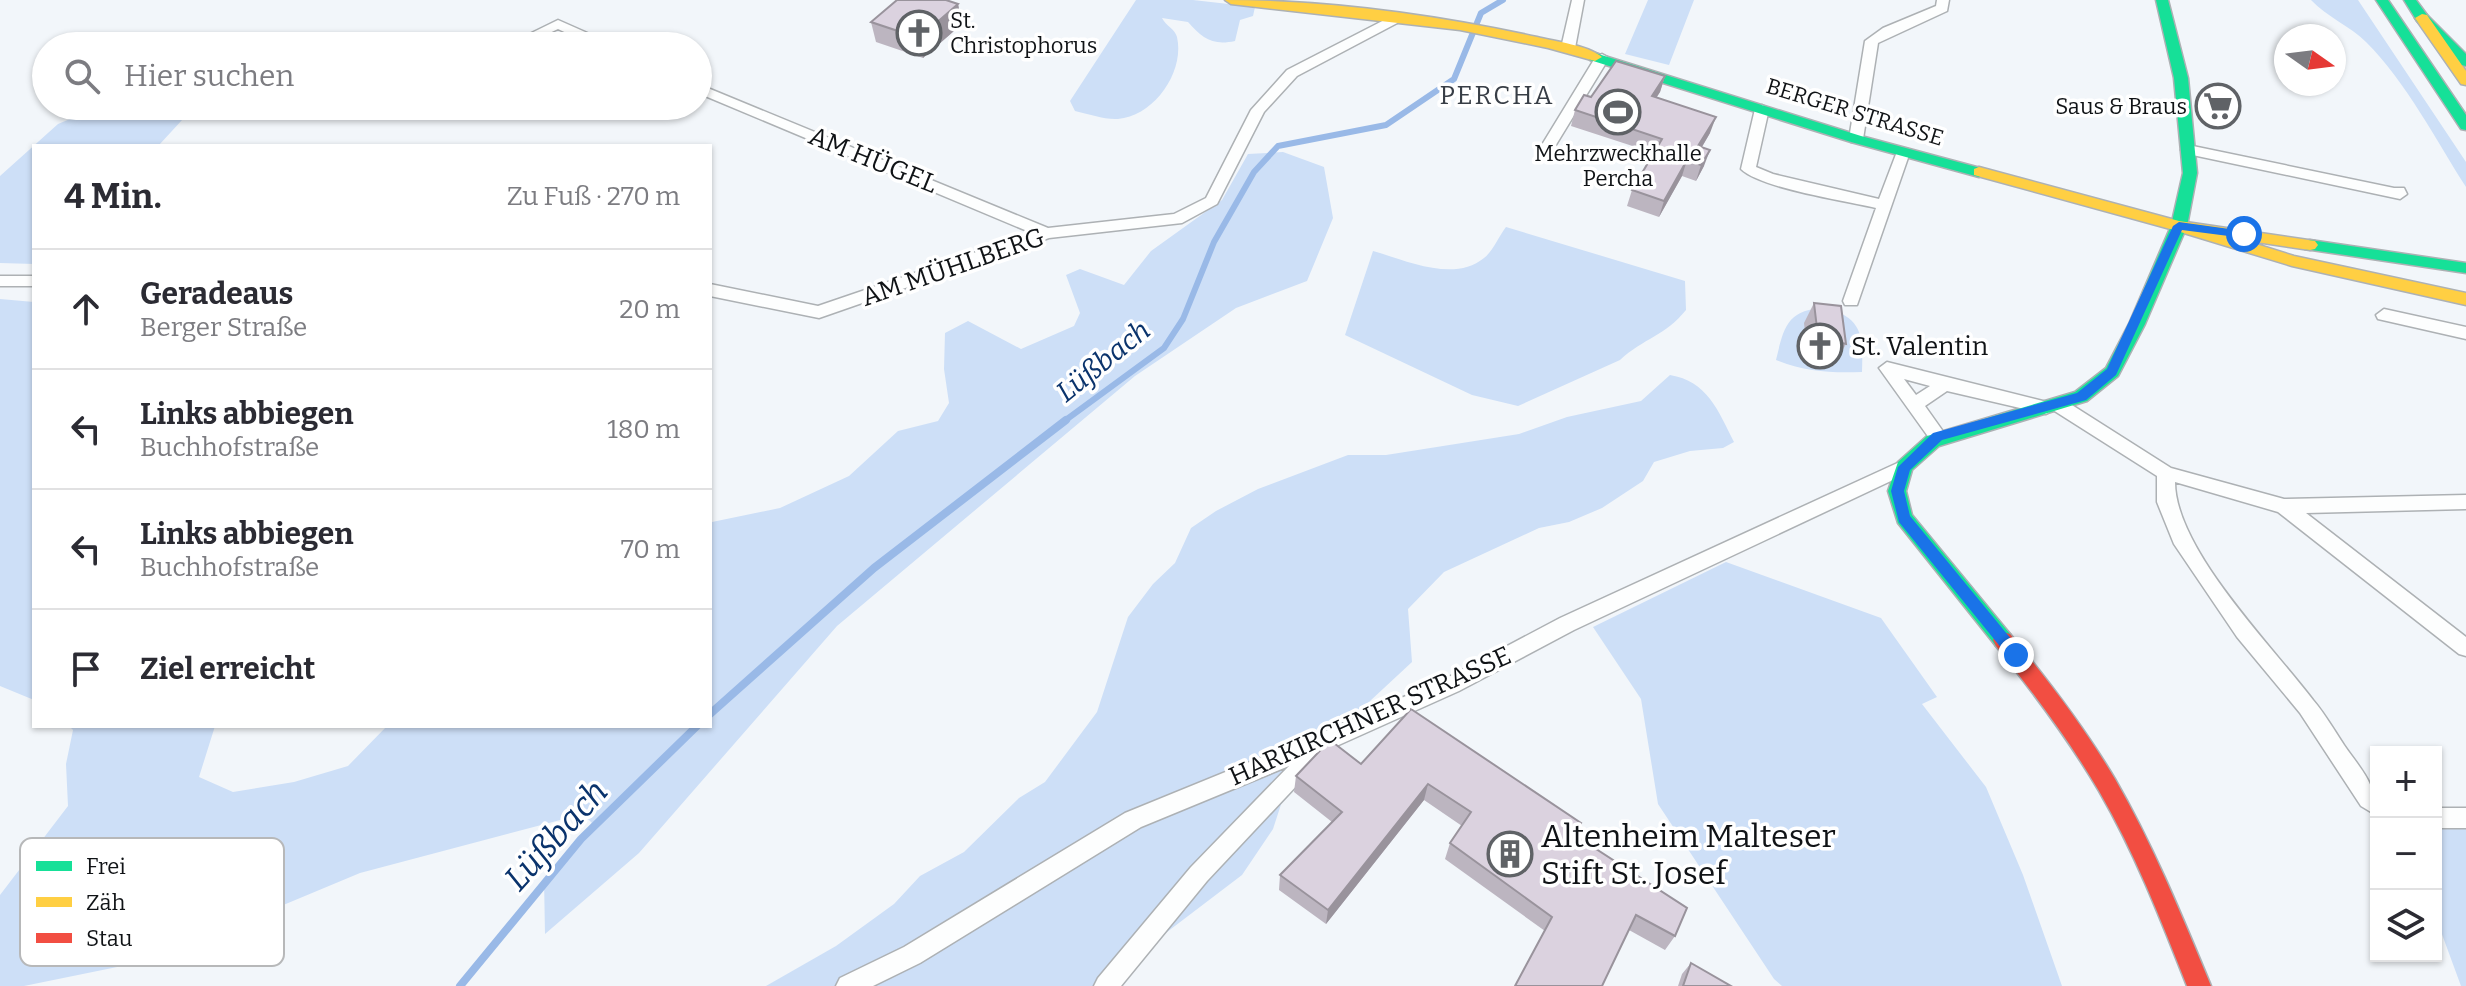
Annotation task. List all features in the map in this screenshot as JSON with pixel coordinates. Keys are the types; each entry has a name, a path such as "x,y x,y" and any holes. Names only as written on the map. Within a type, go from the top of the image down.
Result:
{"main road":[{"name":"BERGER STRASSE","path":"1231,0 1482,29 1568,48 1856,139 2179,226 2466,268"},
{"path":"2162,0 2181,78 2190,173 2179,226 2112,372 2081,397 1938,437 1904,467 1897,491 1904,518 2073,731 2123,817 2182,941 2199,986"},
{"path":"2382,0 2466,126"},
{"path":"2410,0 2466,81"},
{"path":"2422,18 2466,62"},
{"path":"2179,226 2292,261 2466,299"}],"street":[{"path":"1568,48 1578,0"},
{"path":"1856,139 1872,41 1884,30 1923,20 1942,8 1943,0"},
{"name":"AM MÜHLBERG","path":"712,290 819,312 1047,233 1177,219 1212,201 1258,110 1292,73 1396,18"},
{"path":"541,32 558,24 575,32"},
{"path":"1547,148 1602,58"},
{"name":"AM HÜGEL","path":"712,94 1047,233"},
{"path":"1762,109 1748,169 1769,178 1884,205"},
{"path":"2188,150 2400,194 2399,191"},
{"path":"1851,301 1903,152"},
{"path":"0,281 32,281"},
{"path":"2384,315 2466,333"},
{"path":"1938,437 1887,368 1945,384 2052,406 2166,473 2284,506 2466,502"},
{"path":"1913,406 1945,384"},
{"name":"HARKIRCHNER STRASSE","path":"848,986 912,955 1133,820 1452,685 1567,624 1904,467"},
{"path":"2166,473 2166,502 2181,539 2244,631 2307,707 2370,800"},
{"path":"2284,506 2466,648"},
{"path":"1106,986 1199,874 1328,740"},
{"path":"2442,818 2466,818"}],"shaded area":[{"path":"1136,0 1193,0 1255,7 1253,16 1240,20 1235,41 1227,42 1208,39 1188,22 1162,18 1176,34 1178,50 1171,78 1155,101 1144,110 1118,119 1075,111 1070,101"},
{"path":"1648,0 1694,0 1669,65 1625,54"},
{"path":"2311,0 2358,0 2466,162 2466,187 2407,93 2381,58 2346,24"},
{"path":"68,120 182,120 160,144 36,144 58,124"},
{"path":"32,147 32,264 0,263 0,176"},
{"path":"1283,152 1324,167 1333,218 1307,281 1236,308 1135,376 837,626 639,853 545,934 544,879 592,823 583,814 360,873 284,905 284,838 44,838 68,806 66,764 71,728 214,728 199,777 233,792 294,782 348,766 385,728 712,728 712,522 780,508 849,476 898,431 938,421 949,403 944,369 945,333 968,321 1021,349 1074,326 1080,313 1066,275 1080,269 1124,285 1151,251 1222,200 1248,154"},
{"path":"1506,227 1685,281 1686,310 1670,326 1620,360 1518,406 1472,395 1345,335 1373,251 1414,264 1458,269 1484,258"},
{"path":"0,299 32,302 32,699 0,686"},
{"path":"1826,308 1848,317 1859,331 1862,372 1819,371 1776,360 1789,322 1803,312"},
{"path":"1670,375 1683,378 1702,390 1716,408 1734,442 1723,448 1690,451 1654,462 1643,481 1602,508 1569,522 1539,528 1444,572 1408,609 1412,662 1328,740 1288,783 1273,829 1242,875 1121,967 1106,986 766,986 836,946 894,904 920,876 964,852 1019,798 1045,782 1097,712 1128,617 1153,584 1175,563 1191,528 1216,511 1258,489 1348,455 1386,455 1519,434 1567,417 1641,401"},
{"path":"1726,562 1881,618 1937,697 1922,704 1986,787 2023,875 2062,986 1782,986 1774,979 1658,804 1641,699 1593,627"},
{"path":"2442,825 2466,825 2466,986 2461,986 2442,934"},
{"path":"20,869 20,966 122,966 24,986 0,986 0,895"}],"building":[{"path":"897,0 946,0 958,4 919,38 871,22"},
{"path":"1616,61 1665,76 1652,96 1716,117 1698,146 1710,150 1701,165 1687,160 1664,201 1632,190 1662,139 1575,110 1584,95 1591,97"},
{"path":"1814,303 1841,306 1846,344 1818,337"},
{"name":"Altenheim Malteser Stift St. Josef","path":"1411,709 1581,823 1573,834 1687,908 1675,936 1636,915 1602,986 1515,986 1552,917 1450,843 1471,812 1428,784 1328,910 1280,875 1342,812 1296,776 1330,740 1361,764"},
{"path":"1691,963 1731,986 1683,986"}],"waterway":[{"name":"Lüßbach","path":"1063,422 1164,348 1183,319 1214,242 1254,172 1278,146 1386,125 1454,79 1481,13 1503,0"},
{"name":"Lüßbach","path":"712,712 874,568 1066,420"},
{"name":"Lüßbach","path":"460,986 581,839 695,728"}],"traffic: fast":[{"path":"2003,640 1904,518 1897,491 1904,467 1933,441 2081,397 2112,372 2137,324 2179,226 2190,173 2181,78 2162,0"},
{"path":"2382,0 2466,126"},
{"path":"2410,0 2422,18 2466,62"},
{"path":"1595,57 1856,139 1979,172"},
{"path":"2310,245 2466,268"}],"traffic: slow":[{"path":"1231,0 1460,26 1551,44 1595,57"},
{"path":"2422,18 2466,81"},
{"path":"1979,172 2179,226 2310,245"},
{"path":"2179,226 2292,261 2466,299"}],"traffic: jam":[{"path":"2003,640 2059,713 2107,786 2150,870 2199,986"}],"place":[{"name":"St. Christophorus","path":"919,33"},
{"name":"Saus & Braus","path":"2218,106"},
{"name":"Mehrzweckhalle Percha","path":"1618,112"},
{"name":"St. Valentin","path":"1820,346"},
{"name":"Altenheim Malteser Stift St. Josef","path":"1510,854"}],"district":[{"name":"PERCHA","path":"1497,95"}],"route":[{"path":"2016,655 1904,518 1897,491 1904,467 1938,437 2081,397 2112,372 2137,324 2179,226 2244,234"}]}
